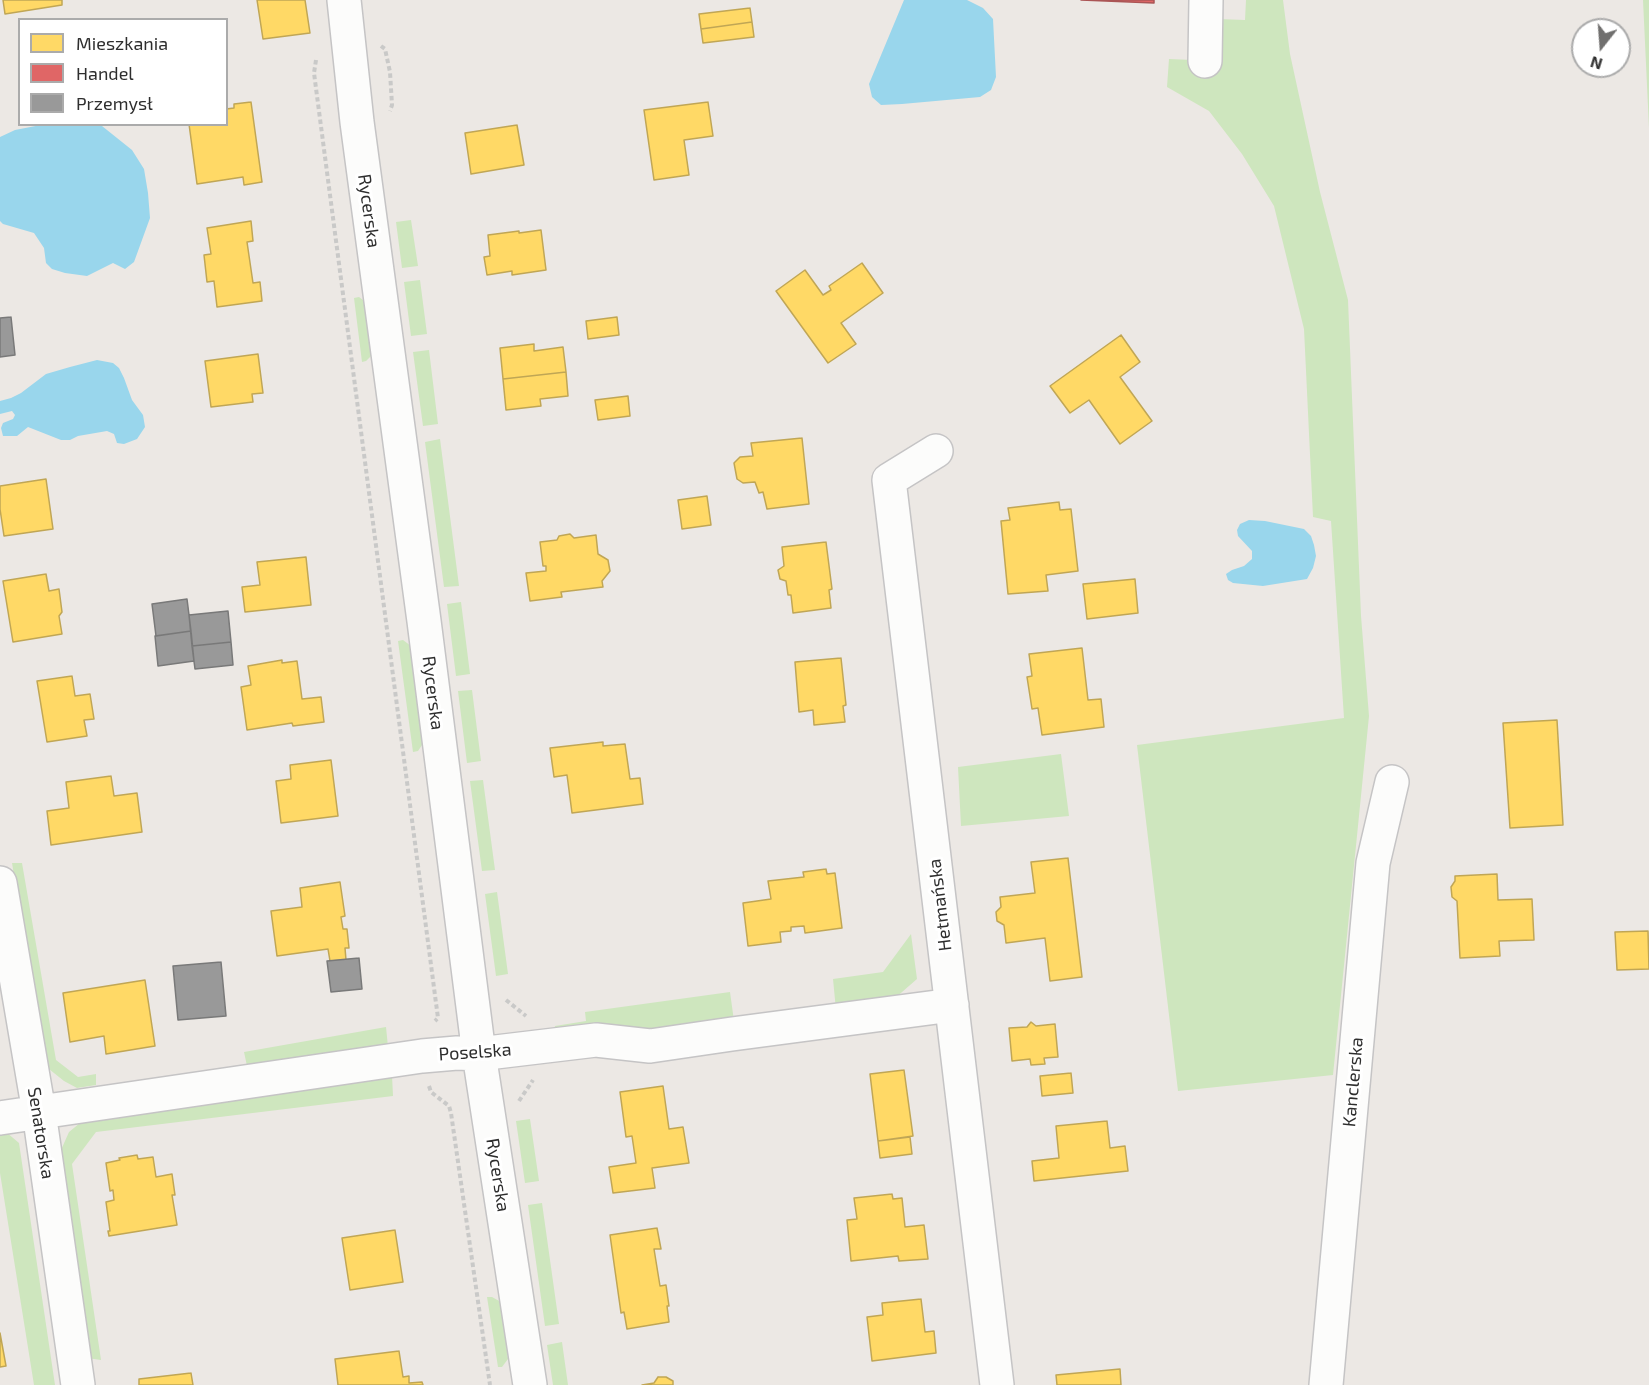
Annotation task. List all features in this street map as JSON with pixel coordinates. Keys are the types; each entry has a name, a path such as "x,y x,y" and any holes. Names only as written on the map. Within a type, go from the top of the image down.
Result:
{"street":[{"name":"Rycerska","path":"344,0 357,122 423,609 479,1054 530,1385"},
{"path":"1204,61 1206,0"},
{"name":"Hetmańska","path":"936,451 889,480 997,1385"},
{"name":"Kanclerska","path":"1326,1385 1373,863 1392,782"},
{"name":"Senatorska","path":"0,883 39,1112 78,1385"},
{"name":"Poselska","path":"0,1118 422,1056 479,1054 596,1040 650,1046 951,1005"}],"path":[{"path":"317,55 315,83 438,1018 423,1034 422,1056 431,1092 449,1106 451,1113 490,1385"}],"green space":[{"path":"1246,0 1283,0 1290,54 1320,192 1348,300 1361,616 1369,716 1333,1075 1178,1091 1137,745 1344,718 1331,521 1313,517 1304,329 1274,206 1242,154 1209,111 1167,87 1169,59 1217,61 1218,19 1245,20"},
{"path":"1643,0 1649,0 1649,128"},
{"path":"411,220 418,266 402,268 396,222"},
{"path":"420,280 427,334 411,336 404,282"},
{"path":"359,297 367,303 373,354 362,362 354,298"},
{"path":"429,350 438,424 423,426 413,352"},
{"path":"440,439 459,586 444,587 425,442"},
{"path":"461,602 470,674 456,676 447,604"},
{"path":"403,640 411,646 424,742 418,751 413,752 398,641"},
{"path":"472,690 481,761 467,763 458,691"},
{"path":"1061,754 1069,816 961,826 958,767"},
{"path":"483,780 495,870 482,871 470,781"},
{"path":"12,863 22,863 56,1060 78,1077 96,1074 96,1085 77,1088 64,1081 49,1069 44,1056"},
{"path":"497,892 508,974 496,976 485,894"},
{"path":"911,934 917,979 894,999 836,1010 833,979 883,972"},
{"path":"730,992 734,1021 666,1030 554,1029 555,1026 586,1021 585,1012"},
{"path":"386,1027 388,1047 247,1066 244,1052"},
{"path":"392,1075 393,1096 96,1132 72,1164 101,1360 87,1358 59,1172 61,1150 69,1132 80,1123 95,1117"},
{"path":"530,1119 539,1181 525,1183 516,1121"},
{"path":"0,1132 6,1132 19,1143 55,1385 34,1385 0,1173"},
{"path":"542,1203 559,1324 545,1326 528,1205"},
{"path":"487,1297 501,1302 508,1359 502,1367 498,1367"},
{"path":"562,1342 568,1385 553,1385 547,1345"}],"water":[{"path":"904,0 967,0 983,8 993,19 996,77 991,90 980,97 902,104 881,105 872,97 869,84"},
{"path":"36,126 102,126 132,150 144,169 150,218 134,262 125,269 113,263 87,276 65,273 52,269 46,263 44,248 34,233 3,224 0,221 0,137 15,130"},
{"path":"97,360 113,363 119,368 132,400 143,415 145,427 137,439 124,444 117,443 114,434 107,431 61,440 28,427 17,436 3,436 1,428 3,423 13,419 15,415 12,411 0,414 0,401 21,393 46,374"},
{"path":"1249,520 1304,529 1311,536 1316,556 1307,579 1263,586 1233,583 1228,580 1226,574 1244,566 1252,559 1252,551 1238,536 1237,530 1240,524"}],"building: Mieszkania":[{"path":"3,0 62,0 62,5 5,14"},
{"path":"257,0 305,0 310,33 263,39"},
{"path":"750,8 752,22 701,29 699,14"},
{"path":"752,22 754,37 703,43 701,29"},
{"path":"251,102 262,182 244,185 243,177 197,184 189,126 228,126 228,109 234,108 234,104"},
{"path":"708,102 713,136 684,140 689,175 654,180 644,110"},
{"path":"517,125 524,165 471,174 465,133"},
{"path":"251,221 253,241 247,242 253,283 260,282 262,301 217,307 214,281 207,282 204,255 211,254 207,228"},
{"path":"541,230 546,270 512,275 512,271 487,275 484,257 490,256 488,235"},
{"path":"862,263 883,293 841,323 856,344 828,363 776,291 805,270 823,295 831,290 829,286"},
{"path":"617,317 619,335 588,339 586,321"},
{"path":"1121,335 1140,362 1120,377 1152,421 1120,444 1089,400 1070,413 1050,386"},
{"path":"534,344 534,351 563,347 566,372 503,379 500,348"},
{"path":"258,354 263,393 252,394 253,402 211,407 205,361"},
{"path":"566,372 568,396 540,399 541,406 506,410 503,379"},
{"path":"628,396 630,416 598,420 595,400"},
{"path":"802,438 809,504 767,509 763,492 759,493 755,482 743,483 737,479 734,463 740,457 753,456 751,443"},
{"path":"46,479 53,529 4,536 0,509 0,486"},
{"path":"707,496 711,525 682,529 678,500"},
{"path":"1059,502 1060,510 1071,509 1078,571 1046,575 1048,591 1008,594 1001,521 1010,520 1008,508"},
{"path":"570,534 574,538 596,535 598,554 608,560 610,571 602,581 603,587 561,592 562,597 530,601 526,573 546,571 546,566 543,566 540,542 557,540 559,536"},
{"path":"826,542 832,589 829,590 831,608 793,613 791,595 788,595 786,581 780,579 778,570 784,566 782,547"},
{"path":"306,557 311,605 245,612 242,587 260,585 257,562"},
{"path":"46,574 49,591 59,589 62,634 13,642 3,581"},
{"path":"1135,579 1138,613 1087,619 1083,584"},
{"path":"1082,648 1088,700 1101,699 1104,727 1042,735 1038,708 1032,709 1027,677 1032,676 1029,654"},
{"path":"841,658 846,705 843,706 845,722 814,725 813,710 799,712 795,662"},
{"path":"282,660 282,663 297,661 302,699 321,697 324,722 293,726 292,723 247,730 241,687 251,685 248,666"},
{"path":"72,676 75,696 90,694 94,719 84,720 87,736 47,742 37,681"},
{"path":"1557,720 1563,825 1510,828 1503,723"},
{"path":"603,742 603,746 625,744 630,779 640,778 643,804 572,813 567,775 554,777 550,748"},
{"path":"331,760 338,816 281,823 276,781 291,779 290,765"},
{"path":"111,776 114,796 137,793 142,832 51,845 47,811 69,808 66,782"},
{"path":"1068,858 1082,977 1050,981 1045,938 1006,943 1004,925 997,921 996,912 1001,907 1000,897 1035,893 1031,862"},
{"path":"826,869 827,874 835,873 842,928 805,933 804,926 791,927 791,931 780,932 781,942 748,946 743,903 771,899 768,881 804,877 803,872"},
{"path":"1497,874 1498,900 1532,899 1534,940 1499,941 1500,956 1460,958 1457,901 1452,897 1451,887 1455,876"},
{"path":"340,882 345,916 341,917 343,929 347,929 349,948 345,948 346,960 330,961 328,949 277,956 271,911 302,907 300,888"},
{"path":"1648,931 1649,969 1617,970 1615,932"},
{"path":"145,980 155,1046 106,1054 104,1036 70,1042 63,993"},
{"path":"1031,1022 1036,1026 1055,1024 1058,1057 1044,1058 1045,1064 1031,1065 1030,1059 1012,1061 1009,1028 1027,1027"},
{"path":"904,1070 913,1136 878,1141 870,1074"},
{"path":"1071,1073 1073,1093 1042,1096 1040,1076"},
{"path":"663,1086 669,1129 683,1127 689,1163 652,1168 655,1188 613,1193 609,1167 636,1163 632,1136 626,1137 620,1092"},
{"path":"1107,1121 1110,1148 1125,1146 1128,1171 1034,1181 1032,1161 1059,1158 1056,1126"},
{"path":"910,1137 912,1154 880,1158 878,1141"},
{"path":"137,1155 138,1159 153,1157 156,1177 172,1174 175,1195 172,1195 177,1225 109,1236 106,1202 114,1200 113,1190 110,1191 106,1163"},
{"path":"892,1194 893,1199 902,1198 905,1227 924,1225 928,1259 899,1261 898,1256 851,1261 847,1220 857,1219 854,1198"},
{"path":"657,1228 661,1249 654,1249 660,1286 666,1285 669,1322 627,1329 624,1312 621,1313 610,1235"},
{"path":"395,1230 403,1282 350,1290 342,1238"},
{"path":"921,1299 925,1332 934,1331 936,1353 872,1361 867,1317 883,1315 882,1303"},
{"path":"0,1333 6,1366 0,1367"},
{"path":"399,1351 403,1377 409,1376 409,1383 422,1382 423,1385 338,1385 335,1359"},
{"path":"1120,1369 1121,1385 1057,1385 1056,1375"},
{"path":"191,1373 193,1385 139,1385 139,1379"},
{"path":"658,1377 666,1377 673,1381 673,1385 642,1385 654,1383"}],"building: Handel":[{"path":"1081,0 1154,0 1154,3"}],"building: Przemysł":[{"path":"11,317 15,355 0,357 0,318"},
{"path":"187,599 191,631 156,636 152,604"},
{"path":"228,611 231,642 192,646 189,615"},
{"path":"191,631 194,661 158,666 155,636"},
{"path":"231,642 233,665 195,669 192,646"},
{"path":"359,958 362,989 331,992 327,961"},
{"path":"221,962 226,1016 178,1020 173,966"}]}
